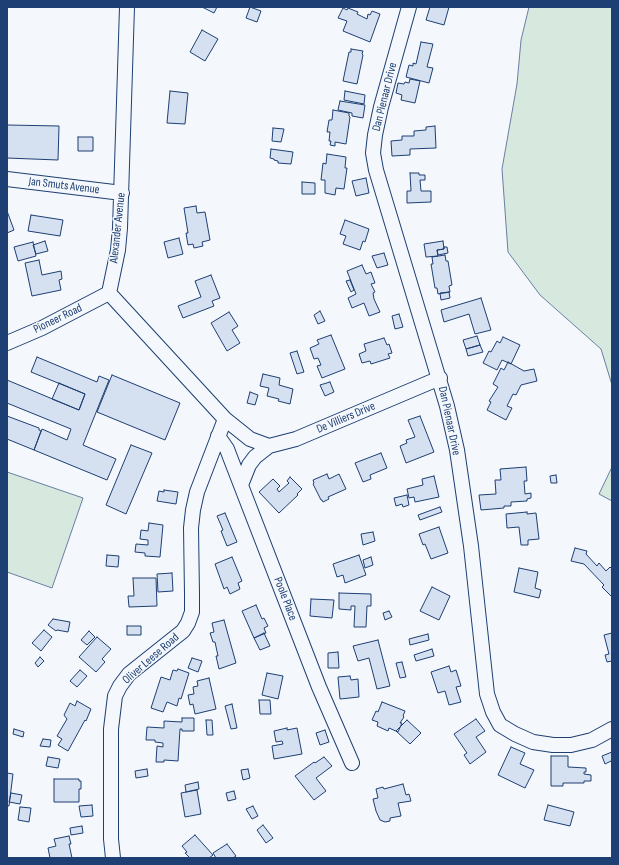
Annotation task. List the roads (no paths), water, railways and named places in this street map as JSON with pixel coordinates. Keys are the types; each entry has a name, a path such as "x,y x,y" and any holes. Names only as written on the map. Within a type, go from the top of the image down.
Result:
{"street":[{"name":"Alexander Avenue","path":"109,294 118,250 122,193 127,7"},
{"name":"Dan Pienaar Drive","path":"409,7 381,107 373,153 376,170 440,378 447,406 456,450 471,546 487,694 493,712 500,725 533,742 553,745 571,745 592,740 612,729"},
{"name":"Jan Smuts Avenue","path":"7,179 122,193"},
{"name":"Pioneer Road","path":"7,343 42,328 109,294"},
{"path":"109,294 225,418 250,439 269,446"},
{"name":"De Villiers Drive","path":"269,446 296,439 440,378"},
{"name":"Oliver Leese Road","path":"113,858 111,839 111,729 115,696 129,674 183,631 188,623 192,612 191,528 196,492 225,418"},
{"name":"Poole Place","path":"218,436 227,449 319,688 352,763"},
{"path":"241,485 249,465 255,457 269,446"}]}
